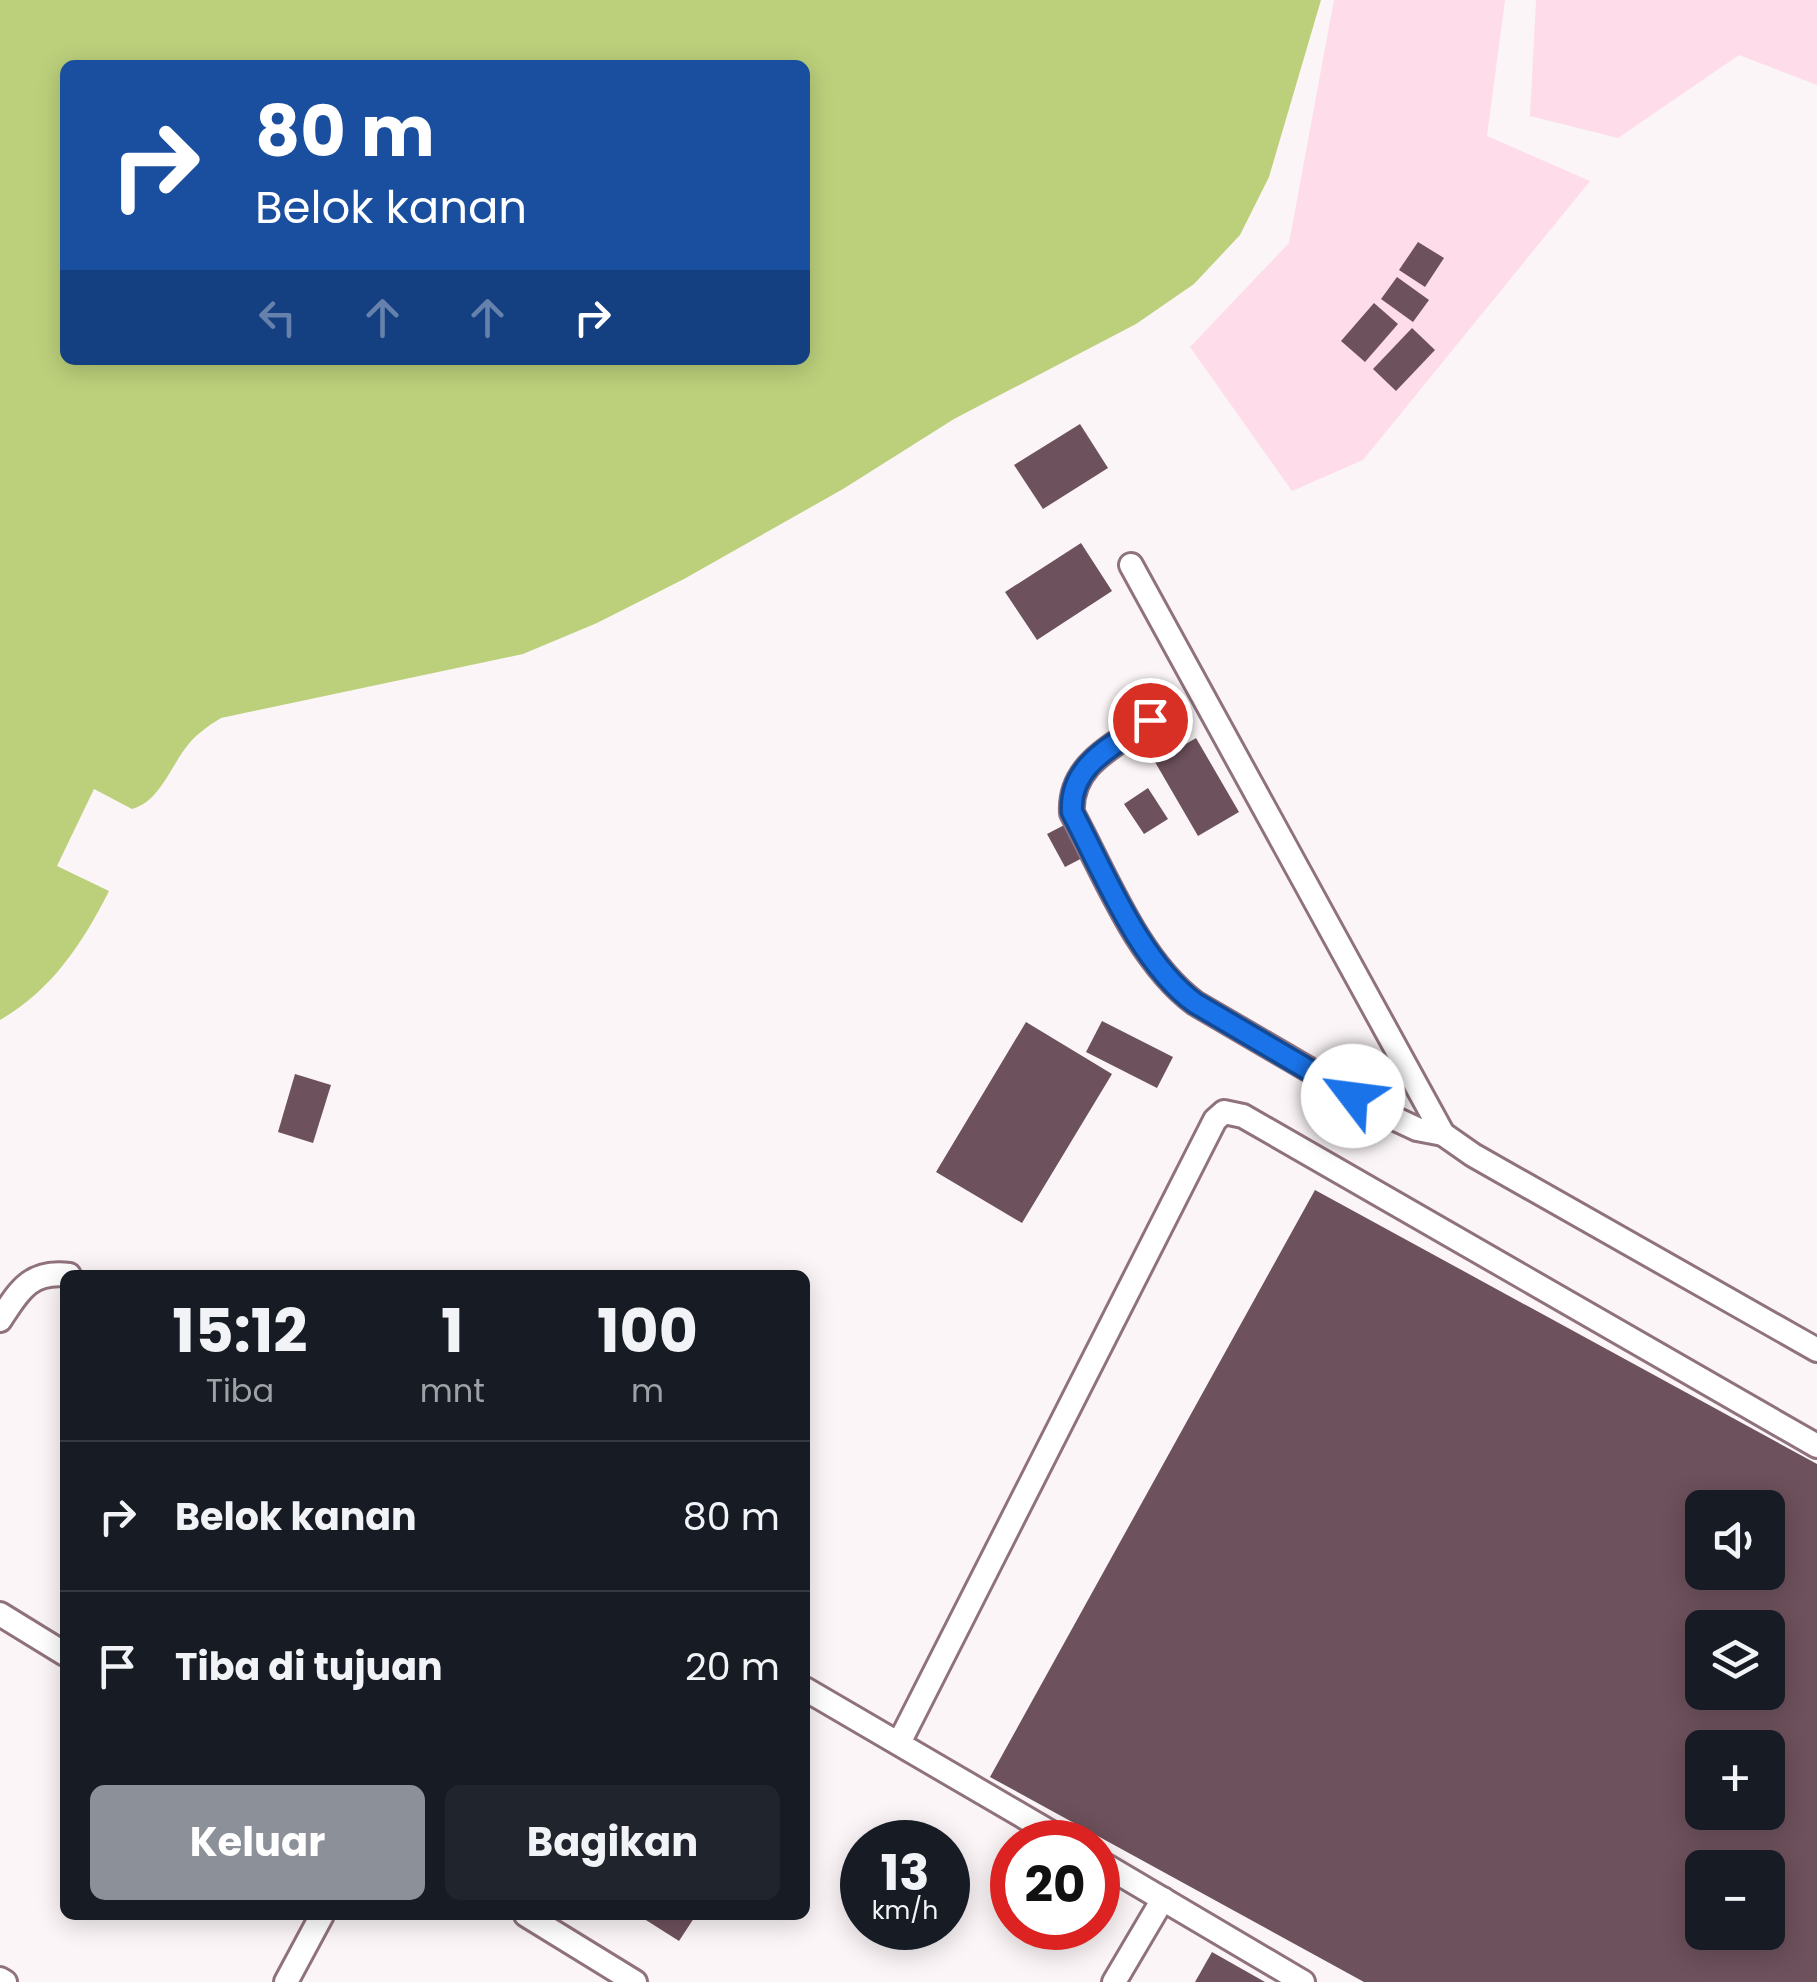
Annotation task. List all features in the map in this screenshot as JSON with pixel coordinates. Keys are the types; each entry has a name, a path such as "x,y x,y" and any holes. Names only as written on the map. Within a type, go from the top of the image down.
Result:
{"lane":[{"path":"1131,565 1443,1134 1473,1156 1817,1350"},
{"path":"1150,720 1082,770 1070,792 1072,812 1145,949 1172,987 1195,1003 1385,1114 1417,1129 1443,1134"},
{"path":"899,1743 1215,1120 1224,1112 1243,1116 1817,1446"},
{"path":"0,1320 22,1286 50,1272 60,1274"},
{"path":"0,1614 60,1651"},
{"path":"810,1692 1030,1820"},
{"path":"1120,1873 1303,1982"},
{"path":"1114,1982 1163,1899"},
{"path":"286,1982 319,1920"},
{"path":"534,1920 635,1982"}],"shaded area":[{"path":"0,0 1321,0 1269,177 1240,235 1194,284 1136,324 954,419 843,489 597,623 523,654 221,718 188,745 156,793 132,809 94,789 57,866 109,891 64,964 0,1020"},
{"path":"1334,0 1505,0 1487,136 1590,181 1363,460 1292,491 1190,347 1289,243"},
{"path":"1536,0 1817,0 1817,85 1739,55 1618,138 1530,116"}],"building":[{"path":"1418,242 1444,258 1425,287 1399,270"},
{"path":"1397,277 1429,300 1413,322 1381,299"},
{"path":"1374,303 1398,324 1365,362 1341,341"},
{"path":"1412,328 1435,350 1396,391 1373,369"},
{"path":"1080,424 1108,468 1043,509 1014,465"},
{"path":"1081,543 1112,591 1037,640 1005,592"},
{"path":"1196,738 1239,812 1198,836 1155,762"},
{"path":"1148,788 1168,819 1144,834 1124,804"},
{"path":"1072,821 1090,854 1065,867 1047,834"},
{"path":"1102,1021 1173,1057 1157,1088 1086,1052"},
{"path":"1026,1022 1112,1074 1022,1223 936,1172"},
{"path":"295,1074 331,1085 313,1143 278,1132"},
{"path":"1315,1190 1817,1464 1817,1982 1364,1982 1120,1848 1120,1820 1068,1820 990,1777"},
{"path":"646,1920 693,1920 679,1941"},
{"path":"1212,1952 1265,1982 1195,1982"}],"route":[{"path":"1150,720 1082,770 1070,792 1072,812 1145,949 1172,987 1353,1096"}]}
